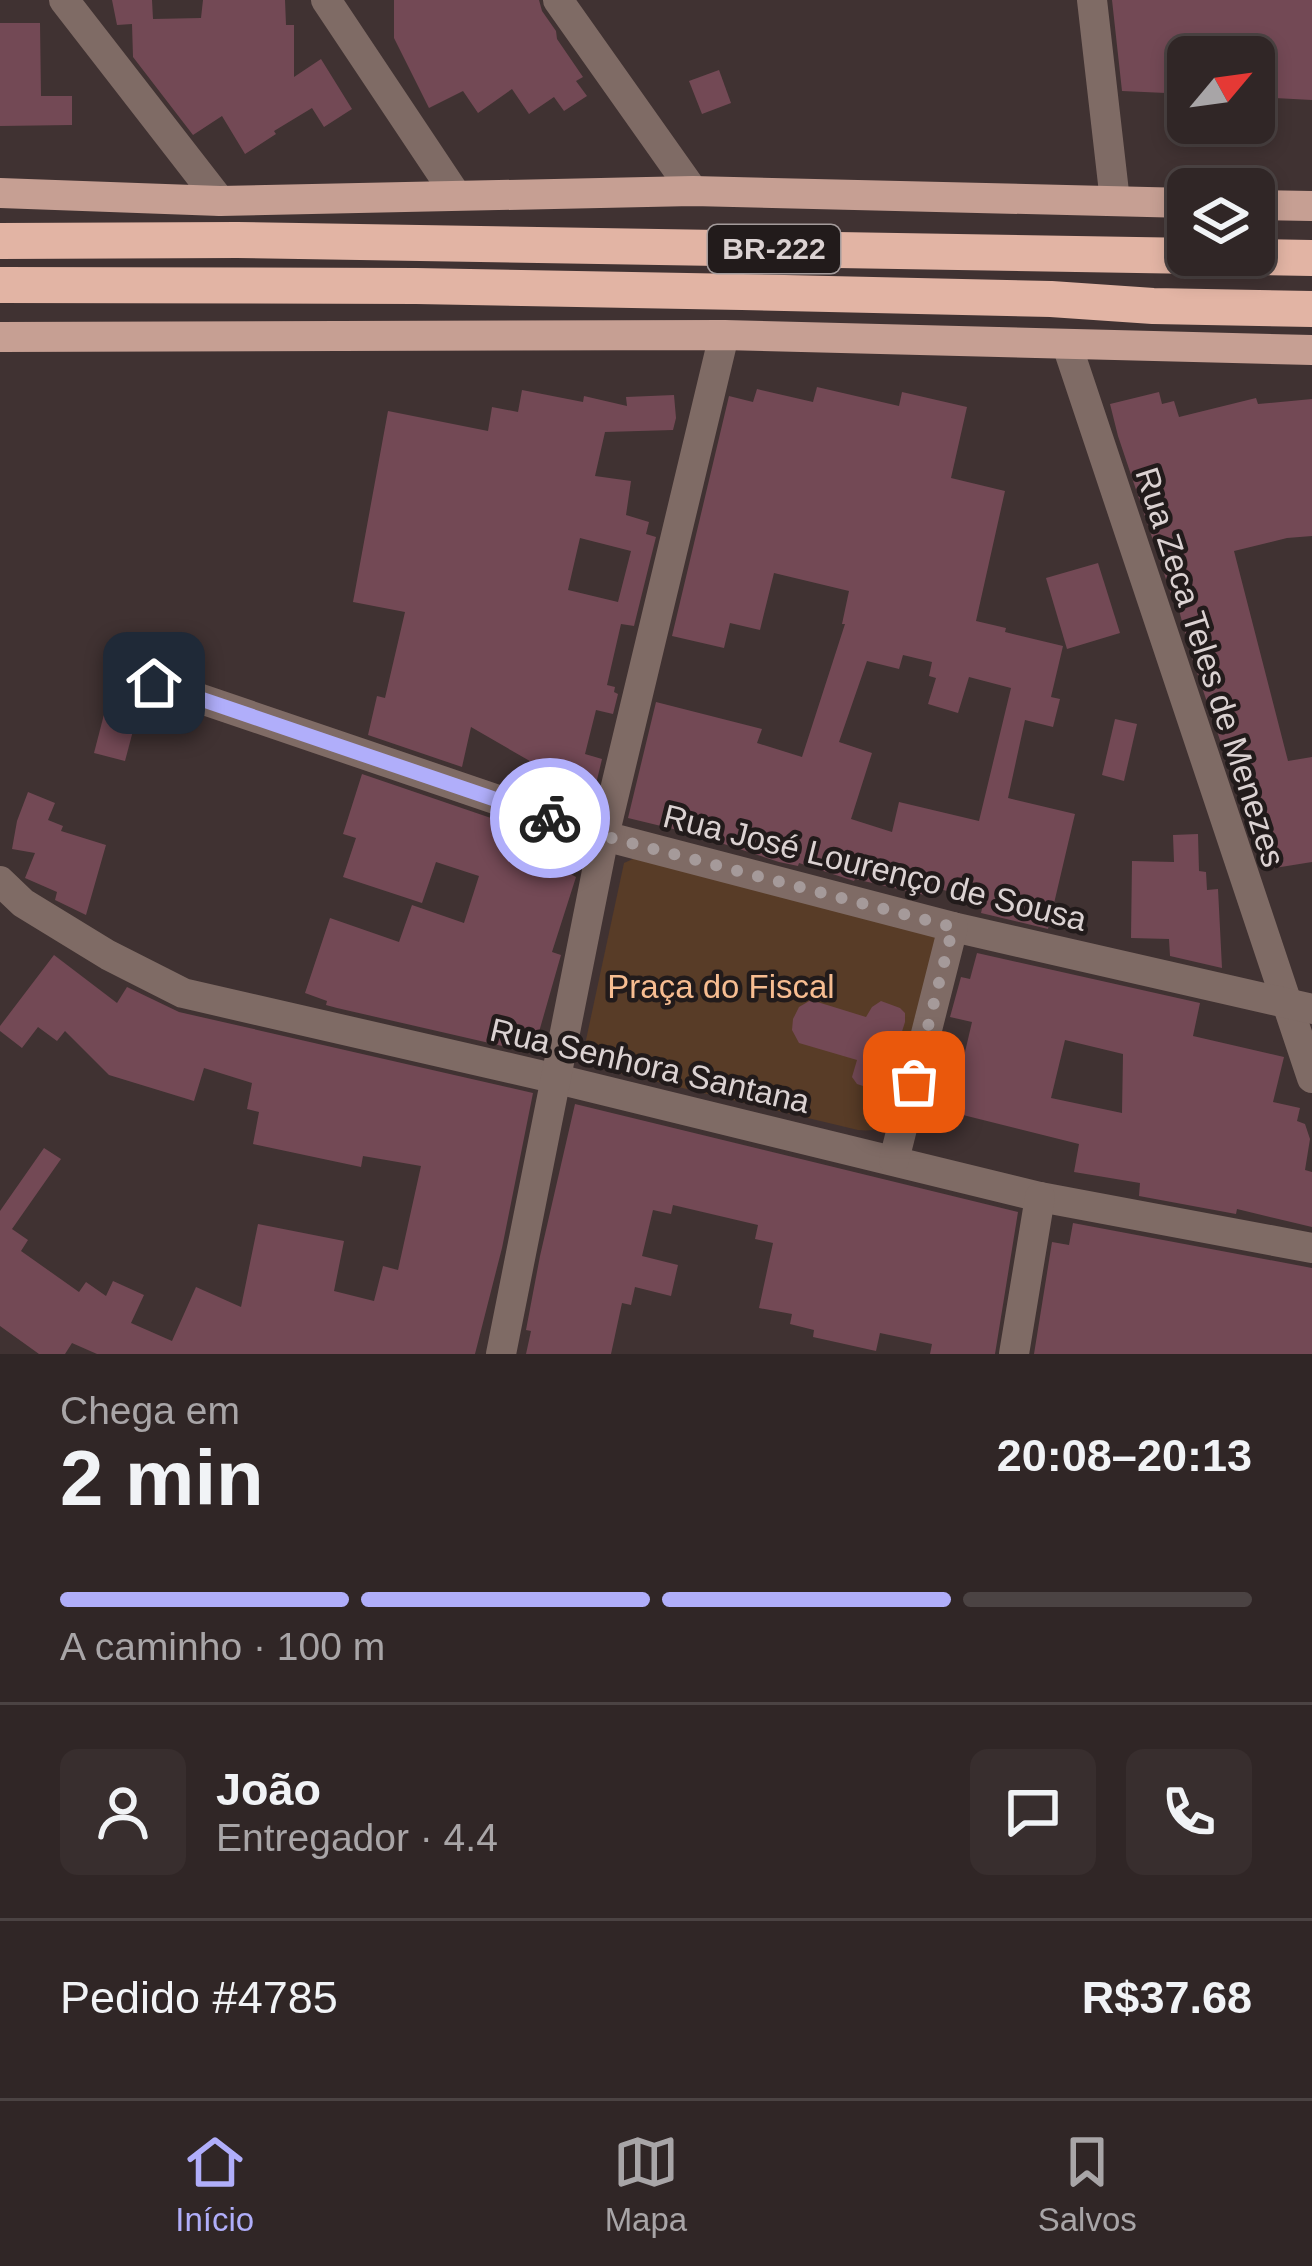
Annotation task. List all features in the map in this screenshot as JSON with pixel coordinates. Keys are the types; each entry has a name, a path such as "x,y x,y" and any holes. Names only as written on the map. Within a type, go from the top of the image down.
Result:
{"highway":[{"name":"BR-222","path":"0,241 237,240 1312,258"},
{"name":"BR-222","path":"0,285 718,291 1312,309"}],"main road":[{"path":"0,194 220,201 693,190 1167,202"},
{"path":"1275,205 1312,206"},
{"path":"0,337 724,335 1312,350"}],"street":[{"path":"64,0 220,201"},
{"path":"326,0 456,195"},
{"path":"558,0 693,190"},
{"path":"1092,0 1115,201"},
{"path":"501,1354 604,836 724,335"},
{"name":"Rua Zeca Teles de Menezes","path":"1067,346 1298,1006 1312,1078"},
{"name":"Rua José Lourenço de Sousa","path":"154,683 604,836 953,927 1298,1006"},
{"name":"Rua Senhora Santana","path":"0,881 23,903 91,945 183,993 1040,1197 1312,1248"},
{"path":"893,1160 953,927"},
{"path":"1015,1354 1040,1197"}],"green space":[{"name":"Praça do Fiscal","path":"635,858 940,934 892,1119 879,1128 858,1130 591,1066 583,1054 624,863"}],"building":[{"path":"112,0 152,0 153,19 201,18 203,0 285,0 286,25 294,25 294,77 321,59 352,109 324,127 312,108 245,154 222,116 193,135 133,57 132,24 117,25"},
{"path":"394,0 539,0 557,39 583,77 576,81 587,96 564,111 554,97 529,114 512,89 478,113 463,91 429,108 394,38"},
{"path":"1112,0 1312,0 1312,100 1275,98 1275,36 1167,36 1167,93 1122,91"},
{"path":"0,23 40,23 41,96 72,96 72,125 0,126"},
{"path":"719,70 731,103 702,114 689,81"},
{"path":"817,387 899,406 902,392 967,407 951,478 1005,491 976,621 1063,646 1051,697 1060,699 1053,727 1025,720 1008,798 1075,814 1048,929 981,913 984,900 935,888 933,897 854,881 628,818 656,702 762,729 757,743 802,757 845,624 849,591 774,573 760,630 730,623 724,648 672,636 729,396 753,402 757,389 813,402","holes":["903,655 932,662 929,676 936,678 928,704 958,713 969,677 1011,688 979,821 899,802 892,832 851,819 872,753 839,742 867,661 899,669"]},
{"path":"522,390 627,406 626,397 674,395 673,430 605,432 595,476 631,481 626,515 649,522 646,534 656,537 634,626 621,624 607,685 618,694 613,714 596,710 585,754 602,759 590,809 528,790 535,764 471,727 462,767 368,735 377,696 385,698 405,612 353,602 388,411 488,431 492,407 518,412","holes":["580,538 631,551 618,602 568,590"]},
{"path":"1159,392 1162,404 1174,401 1179,417 1256,398 1258,404 1312,399 1312,536 1234,551 1288,761 1312,757 1312,862 1263,870 1248,825 1233,748 1223,749 1118,436 1110,404"},
{"path":"1098,563 1120,633 1067,649 1046,578"},
{"path":"108,699 139,708 125,761 94,753"},
{"path":"1115,719 1137,724 1124,781 1102,775"},
{"path":"362,774 573,846 565,871 576,877 552,952 561,955 533,1053 337,1008 305,993 330,918 399,942 412,905 464,923 479,876 436,862 422,903 343,877 356,838 343,834"},
{"path":"28,792 55,803 48,820 63,826 61,831 106,845 86,915 55,900 57,892 25,878 35,853 12,849"},
{"path":"1198,834 1199,871 1206,872 1207,890 1218,889 1222,968 1170,956 1169,939 1131,938 1132,861 1174,862 1173,835"},
{"path":"977,953 1200,1003 1193,1036 1284,1057 1273,1102 1300,1108 1297,1121 1305,1124 1310,1139 1305,1170 1312,1172 1312,1227 1237,1209 1236,1214 1139,1196 1140,1183 1074,1172 1079,1144 951,1112 972,1022 950,1017 961,977 970,979","holes":["1065,1040 1123,1054 1122,1113 1051,1098"]},
{"path":"54,955 117,1003 127,987 179,1012 533,1093 475,1354 97,1354 72,1343 65,1354 39,1354 0,1326 0,1211 44,1148 61,1159 12,1229 28,1240 21,1251 79,1292 86,1282 106,1296 113,1281 144,1295 131,1323 172,1341 196,1287 241,1307 258,1224 344,1241 334,1291 374,1301 383,1266 398,1270 421,1166 363,1156 361,1167 253,1144 259,1112 247,1109 252,1083 204,1068 194,1101 109,1075 65,1031 57,1041 38,1027 22,1048 0,1026"},
{"path":"811,1000 866,1017 881,1001 905,1013 884,1089 857,1084 852,1077 857,1060 799,1043 792,1030 793,1019 799,1007"},
{"path":"575,1104 1018,1212 995,1354 930,1354 932,1344 880,1333 876,1351 813,1337 814,1330 790,1324 792,1314 759,1308 773,1243 755,1239 758,1225 673,1205 671,1214 653,1210 642,1256 678,1265 671,1296 635,1287 631,1305 622,1303 611,1354 526,1354 540,1256"},
{"path":"1073,1223 1312,1268 1312,1354 1034,1354 1052,1242 1069,1245"}],"way so far":[{"path":"550,818 953,927 914,1082"}],"route":[{"path":"154,683 550,818"}]}
